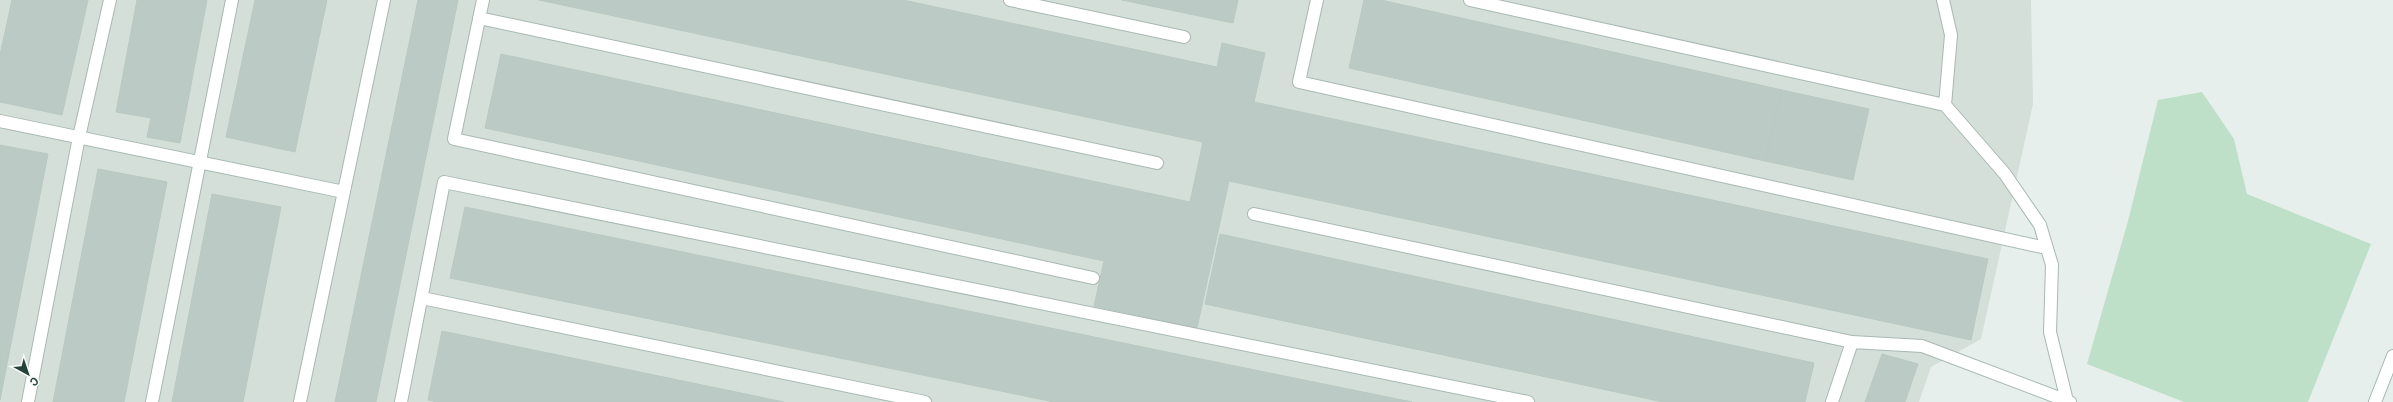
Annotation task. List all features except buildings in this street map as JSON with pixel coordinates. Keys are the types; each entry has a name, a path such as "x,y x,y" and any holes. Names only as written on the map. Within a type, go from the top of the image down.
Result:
{"street":[{"path":"28,402 79,137 110,0"},
{"path":"152,402 198,162 232,0"},
{"path":"300,402 384,0"},
{"path":"483,0 454,139 1093,278"},
{"path":"1010,0 1184,37"},
{"path":"1317,0 1299,82 2046,248"},
{"path":"1470,0 1945,105 2006,174 2040,226 2052,265 2050,332 2068,402"},
{"path":"1943,0 1951,35 1945,105"},
{"path":"479,18 1157,163"},
{"path":"0,121 344,192"},
{"path":"401,402 444,182 1528,402"},
{"path":"1254,214 1852,342 1922,346 2068,402"},
{"path":"422,298 925,402"},
{"path":"1832,402 1852,342"},
{"path":"2375,402 2393,356"}],"shaded area":[{"path":"0,0 2031,0 2033,104 1981,339 1931,367 1919,402 0,402"}],"green space":[{"path":"2202,92 2234,139 2247,194 2371,244 2308,402 2184,402 2087,364 2128,221 2158,100"}]}
